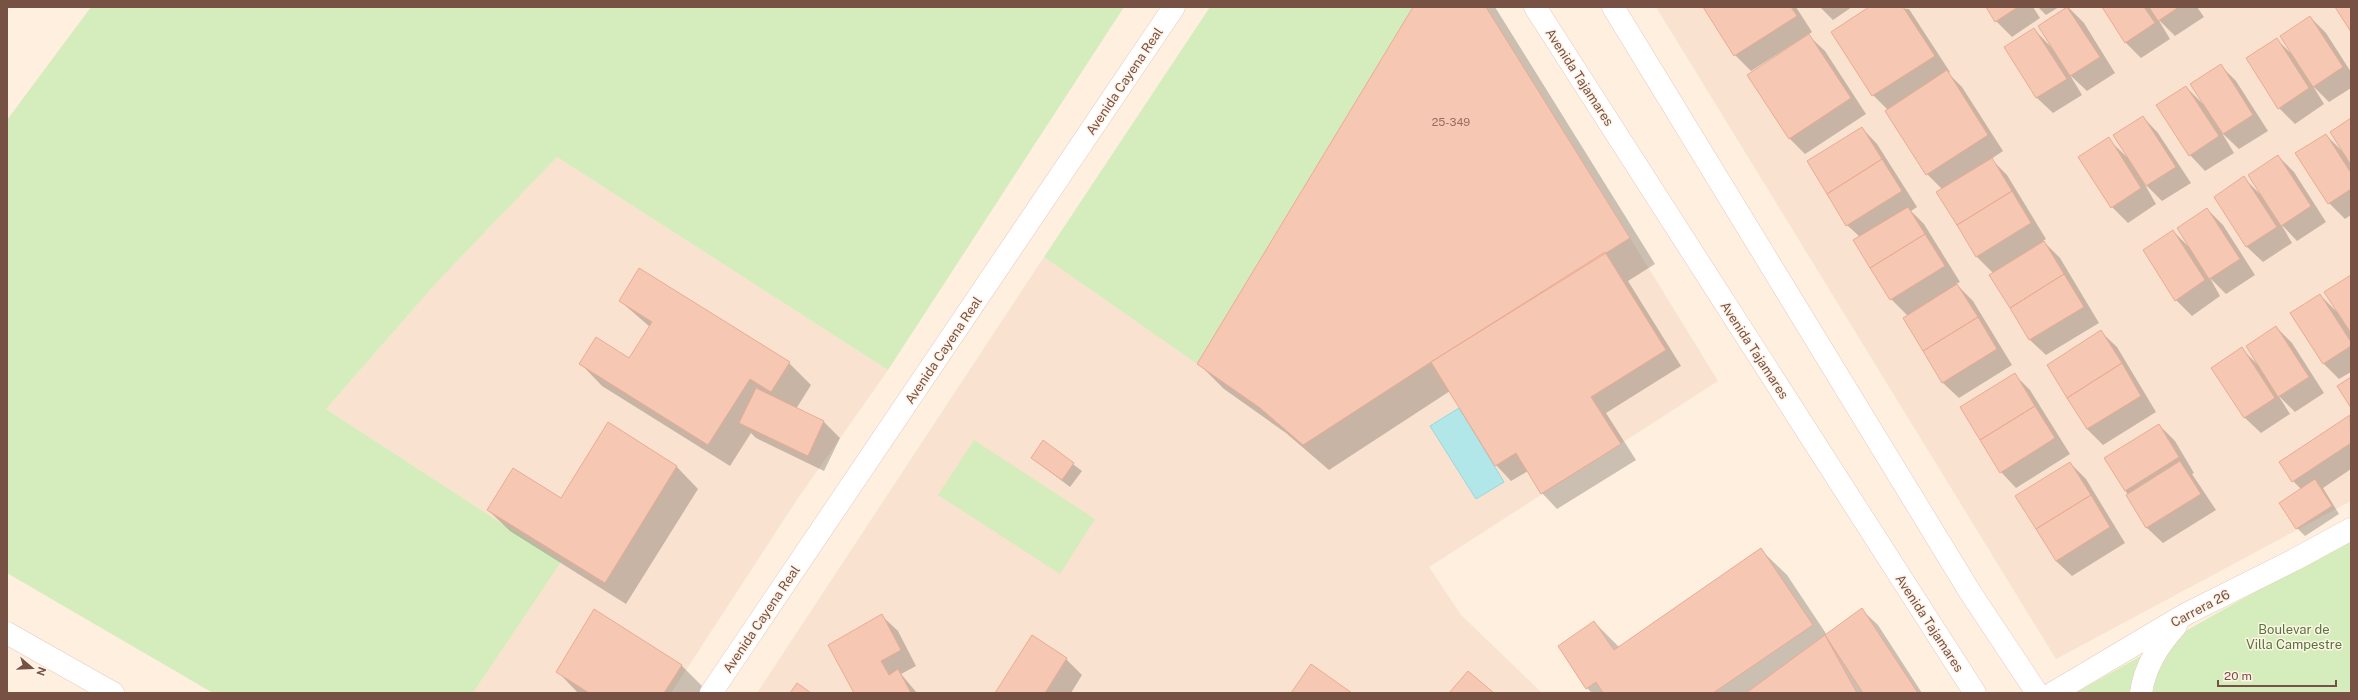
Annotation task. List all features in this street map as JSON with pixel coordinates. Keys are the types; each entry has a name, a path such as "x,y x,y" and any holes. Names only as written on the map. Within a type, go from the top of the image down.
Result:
{"street":[{"name":"Avenida Cayena Real","path":"711,693 1174,7"},
{"name":"Avenida Tajamares","path":"1535,7 1975,693"},
{"path":"1613,7 1970,592 2037,693"},
{"name":"Carrera 26","path":"2053,693 2186,614 2294,560 2351,529"},
{"path":"2141,693 2143,678 2153,655 2186,614"},
{"path":"7,633 113,693"}],"shaded area":[{"path":"1656,7 2351,7 2351,501 2056,659"},
{"path":"557,157 888,370 796,501 671,693 473,693 561,562 326,409 438,281"},
{"path":"1630,238 1718,381 1429,567 1461,615 1542,693 757,693 1044,257 1260,408 1303,445 1431,362"}],"green space":[{"path":"91,7 1124,7 888,370 557,157 438,281 326,409 561,562 473,693 213,693 7,573 7,120"},
{"path":"1210,7 1413,7 1197,364 1044,257"},
{"path":"974,440 1095,519 1060,574 938,495"},
{"name":"Boulevar de Villa Campestre","path":"2351,538 2351,693 2075,693"}],"water":[{"path":"1459,408 1504,482 1476,499 1430,426"}],"building":[{"path":"1413,7 1486,7 1630,238 1431,362 1303,445 1260,408 1197,364"},
{"path":"1703,7 1791,7 1797,16 1734,56"},
{"path":"1869,7 1903,7 1935,56 1872,96 1831,32"},
{"path":"1986,7 2018,7 1995,22"},
{"path":"2067,7 2100,57 2070,76 2038,26"},
{"path":"2102,7 2144,7 2155,23 2125,43"},
{"path":"2149,7 2179,7 2158,21"},
{"path":"2335,7 2351,7 2351,32"},
{"path":"2310,16 2343,67 2313,87 2280,36"},
{"path":"2034,28 2067,79 2036,98 2004,47"},
{"path":"1809,34 1851,98 1789,139 1747,75"},
{"path":"2277,38 2309,88 2278,109 2246,58"},
{"path":"2221,64 2253,115 2223,134 2190,84"},
{"path":"1947,70 1988,135 1926,175 1885,111"},
{"path":"2186,86 2219,136 2189,156 2156,105"},
{"path":"2143,116 2176,167 2146,186 2113,135"},
{"path":"2351,118 2351,165 2330,132"},
{"path":"1862,127 1882,159 1827,194 1807,161"},
{"path":"2326,134 2351,173 2351,189 2328,204 2295,153"},
{"path":"2109,137 2141,188 2111,208 2078,157"},
{"path":"2278,155 2311,206 2281,226 2248,175"},
{"path":"1992,158 2012,191 1957,225 1936,192"},
{"path":"1882,159 1902,191 1846,226 1827,194"},
{"path":"2244,176 2277,227 2246,247 2214,197"},
{"path":"2012,191 2031,223 1976,257 1957,225"},
{"path":"1908,207 1925,234 1870,268 1853,240"},
{"path":"2207,208 2240,259 2209,279 2177,228"},
{"path":"2173,230 2205,280 2175,301 2143,250"},
{"path":"1925,234 1945,266 1890,300 1870,268"},
{"path":"2044,241 2064,274 2010,308 1989,275"},
{"path":"1605,252 1666,350 1591,397 1621,444 1541,494 1516,453 1495,466 1431,362"},
{"path":"639,268 790,362 771,392 750,379 708,445 579,364 596,337 629,358 652,322 619,301"},
{"path":"2064,274 2084,307 2029,340 2010,308"},
{"path":"2351,275 2351,333 2324,292"},
{"path":"1957,284 1978,317 1923,351 1903,318"},
{"path":"2320,294 2351,342 2351,346 2323,364 2290,313"},
{"path":"1978,317 1997,349 1942,383 1923,351"},
{"path":"2276,326 2309,377 2278,397 2246,346"},
{"path":"2101,330 2122,363 2067,398 2047,365"},
{"path":"2242,347 2275,398 2244,418 2211,368"},
{"path":"2122,363 2141,396 2087,429 2067,398"},
{"path":"2015,373 2035,406 1980,440 1960,407"},
{"path":"2351,377 2351,408 2337,386"},
{"path":"756,388 824,421 808,456 739,423"},
{"path":"2035,406 2055,438 2000,473 1980,440"},
{"path":"2350,415 2351,443 2292,482 2279,462"},
{"path":"608,422 677,466 605,583 487,510 513,468 561,498"},
{"path":"2159,424 2179,457 2125,491 2104,458"},
{"path":"1043,440 1074,463 1062,480 1031,458"},
{"path":"2180,461 2201,494 2146,528 2126,495"},
{"path":"2070,462 2091,495 2036,529 2015,496"},
{"path":"2315,479 2332,506 2296,529 2279,503"},
{"path":"2091,495 2110,527 2056,561 2036,529"},
{"path":"1761,548 1813,625 1713,693 1603,693 1596,682 1586,689 1558,646 1594,621 1614,650"},
{"path":"1862,608 1918,693 1863,693 1825,635"},
{"path":"594,609 682,665 664,693 589,693 556,672"},
{"path":"882,614 901,650 881,661 889,675 898,669 911,693 854,693 828,645"},
{"path":"1032,635 1067,658 1045,693 995,693"},
{"path":"1825,635 1857,693 1746,693"},
{"path":"1311,664 1352,693 1291,693"},
{"path":"1468,671 1494,693 1449,693"},
{"path":"797,683 811,693 790,693"}]}
